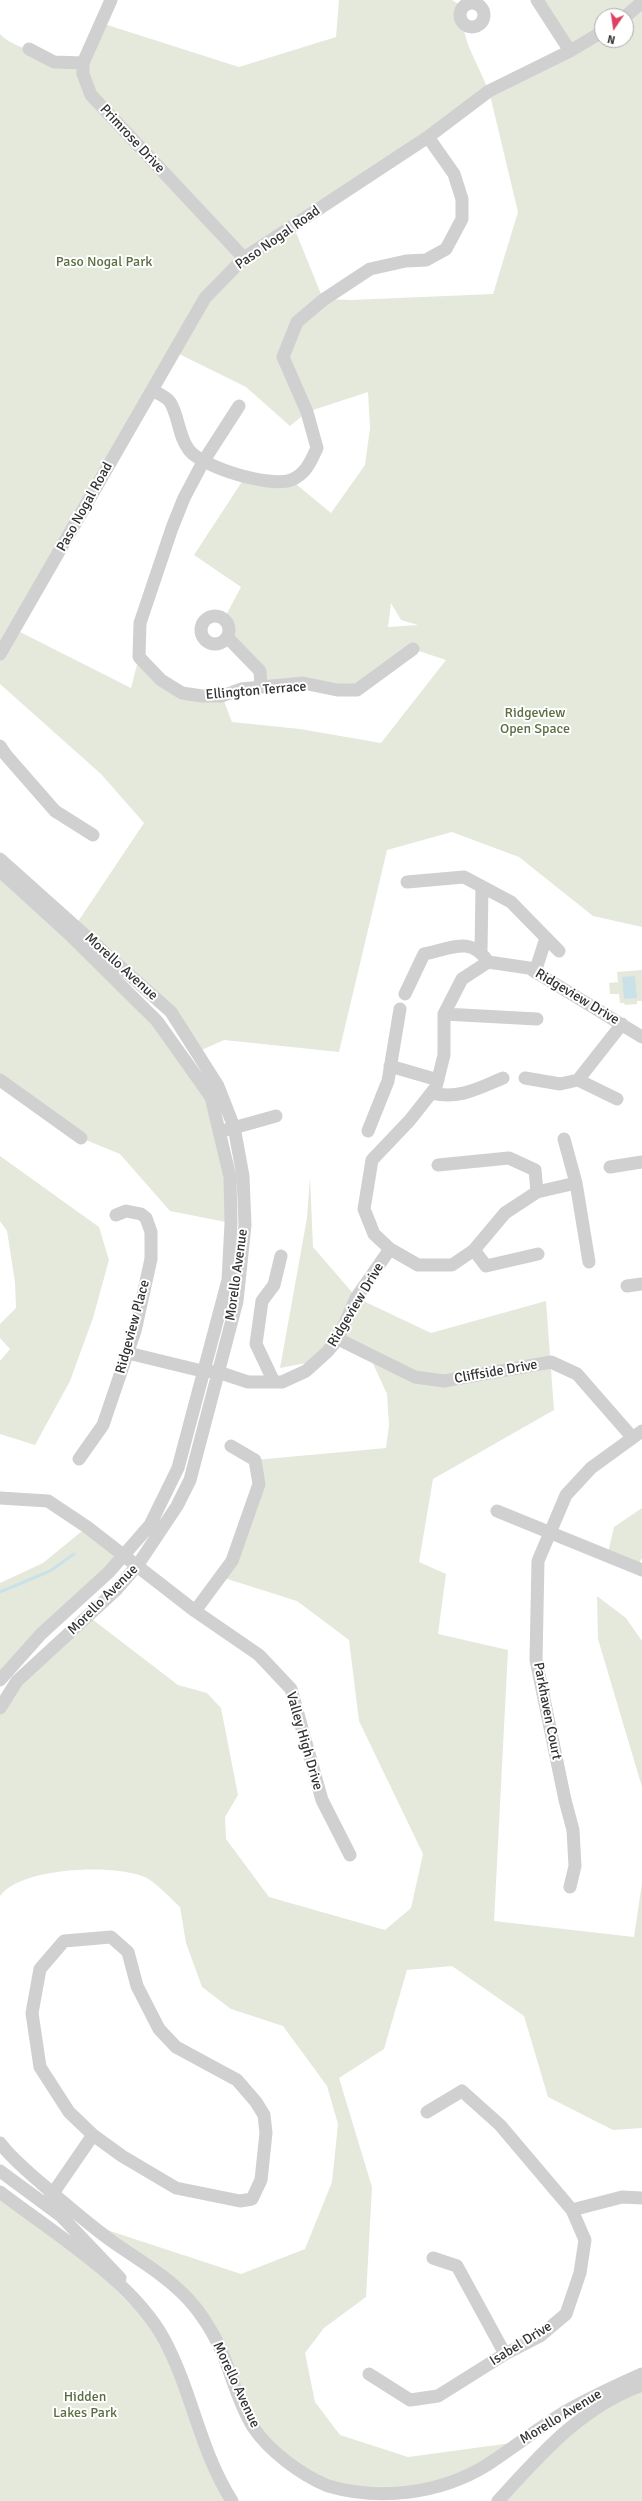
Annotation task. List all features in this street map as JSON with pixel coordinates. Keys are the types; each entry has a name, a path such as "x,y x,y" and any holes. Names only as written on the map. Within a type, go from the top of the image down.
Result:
{"street":[{"path":"29,50 54,62 83,63 111,0"},
{"path":"537,0 570,50"},
{"path":"634,9 642,2"},
{"name":"Paso Nogal Road","path":"0,654 205,298 244,258 428,137 489,91 594,36"},
{"name":"Primrose Drive","path":"83,63 83,74 91,95 244,258"},
{"path":"152,390 170,401 189,450 203,462 245,477 276,481 291,480 307,469 317,448 307,412 283,357 297,322 323,300 370,269 426,260 446,249 462,219 462,199 454,174 428,137"},
{"name":"Ellington Terrace","path":"239,406 203,462 184,498 172,528 140,623 139,657 161,680 182,693 202,696 222,696 241,689 303,683 337,690 357,690 413,649"},
{"path":"227,637 260,671 261,687"},
{"path":"0,746 6,755 55,810 93,835"},
{"name":"Morello Avenue","path":"0,859 171,1012 218,1086 234,1127 243,1176 245,1225 237,1300 190,1480 177,1506 137,1566 116,1590 17,1681 0,1708"},
{"name":"Morello Avenue","path":"0,871 68,933 157,1020 211,1097 221,1131 230,1177 228,1280 202,1371 178,1468 150,1525 124,1556 41,1634 0,1680"},
{"path":"407,882 464,877 511,902 559,951"},
{"path":"482,887 484,956"},
{"path":"536,972 546,938"},
{"path":"405,994 424,954 467,945 484,956"},
{"name":"Ridgeview Drive","path":"128,1353 202,1371 218,1372 248,1382 282,1382 306,1371 328,1352 338,1339 356,1298 390,1249 374,1234 364,1209 372,1160 410,1120 432,1092 438,1080 444,1055 444,1014 462,979 484,956 529,968 642,1037"},
{"path":"368,1131 388,1081 400,1009"},
{"path":"444,1014 537,1019"},
{"path":"578,1080 622,1024"},
{"path":"390,1066 438,1080"},
{"path":"432,1092 446,1096 466,1093 503,1078"},
{"path":"525,1078 560,1084 578,1080 617,1099"},
{"path":"0,1080 81,1138"},
{"path":"221,1131 276,1116"},
{"path":"564,1139 576,1183 589,1262"},
{"path":"438,1166 509,1158 535,1170 538,1192"},
{"path":"610,1168 642,1162"},
{"path":"390,1249 418,1265 452,1265 474,1250 505,1212 538,1192 576,1183"},
{"name":"Ridgeview Place","path":"79,1459 103,1425 128,1353 151,1259 151,1232 146,1218 141,1214 126,1211 116,1215"},
{"path":"474,1250 486,1266 538,1254"},
{"path":"274,1382 256,1344 262,1302 274,1284 281,1256"},
{"path":"628,1286 642,1284"},
{"name":"Cliffside Drive","path":"338,1339 415,1377 444,1381 551,1362 577,1374 637,1434"},
{"name":"Parkhaven Court","path":"570,1887 575,1866 573,1830 565,1800 536,1660 538,1561 548,1534 566,1495 591,1468 637,1434"},
{"path":"195,1611 232,1561 259,1484 255,1460 231,1446"},
{"name":"Valley High Drive","path":"0,1498 48,1501 87,1527 195,1611 259,1655 292,1689 322,1800 350,1855"},
{"path":"497,1511 548,1534 642,1570"},
{"path":"110,1937 128,1952 137,1986 159,2029 176,2047 237,2080 256,2102 264,2116 266,2133 261,2180 252,2199 240,2201 176,2188 146,2172 94,2135 69,2112 40,2067 32,2013 40,1969 64,1941 110,1937"},
{"name":"Isabel Drive","path":"370,2374 410,2400 438,2396 505,2354 540,2336 566,2314 580,2273 585,2240 572,2210 500,2125 462,2091 427,2112"},
{"path":"49,2198 94,2135"},
{"name":"Morello Avenue","path":"0,2143 8,2155 111,2267 142,2306 163,2338 180,2371 205,2448 220,2483 232,2501"},
{"name":"Morello Avenue","path":"0,2171 49,2198 155,2268 190,2301 220,2348 237,2394 254,2427 288,2463 314,2481 350,2494 386,2496 419,2494 448,2484 486,2465 563,2413 609,2388 642,2374"},
{"name":"Morello Avenue","path":"0,2192 71,2244 142,2306"},
{"path":"572,2210 622,2198 642,2198"},
{"path":"433,2258 458,2266 505,2354"},
{"name":"Morello Avenue","path":"498,2501 578,2419 608,2400 642,2385"}],"green space":[{"path":"339,0 452,0 463,7 460,16 468,45 489,91 570,51 537,0 642,0 642,927 593,916 519,857 452,832 387,850 339,1052 224,1040 197,1052 171,1012 75,926 144,823 101,774 0,684 0,34 7,40 27,50 83,63 101,23 239,67 336,37","holes":["489,91 518,212 493,294 351,300 323,299 293,225","173,351 246,387 290,426 307,412 368,392 370,428 365,465 331,513 291,480 245,477 194,555 241,587 224,619 229,630 227,637 260,671 261,687 357,690 413,649 446,660 381,743 300,729 232,722 222,696 182,693 139,657 131,688 14,629","391,603 401,620 418,625 388,627"]},
{"path":"0,871 157,1021 211,1097 231,1223 170,1211 120,1154 81,1138 0,1080"},
{"path":"642,970 642,1001 637,1001 637,1004 625,1005 624,1003 620,1003 619,994 610,994 609,983 618,982 617,972"},
{"path":"0,1156 99,1227 109,1260 93,1318 70,1381 35,1445 0,1434 0,1361 10,1349 0,1338 0,1324 16,1308 15,1282 7,1231 0,1221"},
{"path":"310,1177 313,1247 357,1298 431,1333 546,1301 554,1410 433,1479 419,1562 446,1574 438,1634 508,1650 494,1921 634,1937 642,1883 642,2128 613,2130 548,2097 524,2016 452,1966 407,1970 384,2049 339,2078 372,2187 366,2297 324,2328 305,2353 315,2402 340,2435 408,2457 519,2442 419,2494 315,2481 254,2427 190,2301 92,2225 241,2274 305,2249 332,2182 338,2124 327,2086 283,2026 231,2009 202,1987 186,1943 180,1907 146,1878 128,1872 110,1870 89,1869 67,1871 26,1879 11,1886 0,1896 0,1708 17,1681 88,1616 178,1685 207,1693 221,1708 238,1795 225,1817 226,1839 269,1897 385,1930 411,1908 423,1854 359,1721 349,1640 297,1601 221,1577 259,1484 255,1460 386,1448 389,1425 387,1394 369,1355 338,1339 317,1361 280,1368 307,1218"},
{"path":"642,1508 642,1558 636,1568 607,1557 614,1527"},
{"path":"87,1527 124,1556 0,1680 0,1583 43,1563"},
{"path":"597,1596 626,1618 642,1641 642,1787 598,1639"},
{"name":"Hidden Lakes Park","path":"0,2192 71,2244 163,2338 232,2501 0,2501"},
{"path":"642,2385 642,2501 498,2501 558,2437"}],"water":[{"path":"635,976 637,998 624,999 622,977"}],"waterway":[{"path":"0,1592 50,1571 74,1554"}],"park label":[{"name":"Paso Nogal Park","path":"104,262"},
{"name":"Ridgeview Open Space","path":"535,722"}]}
